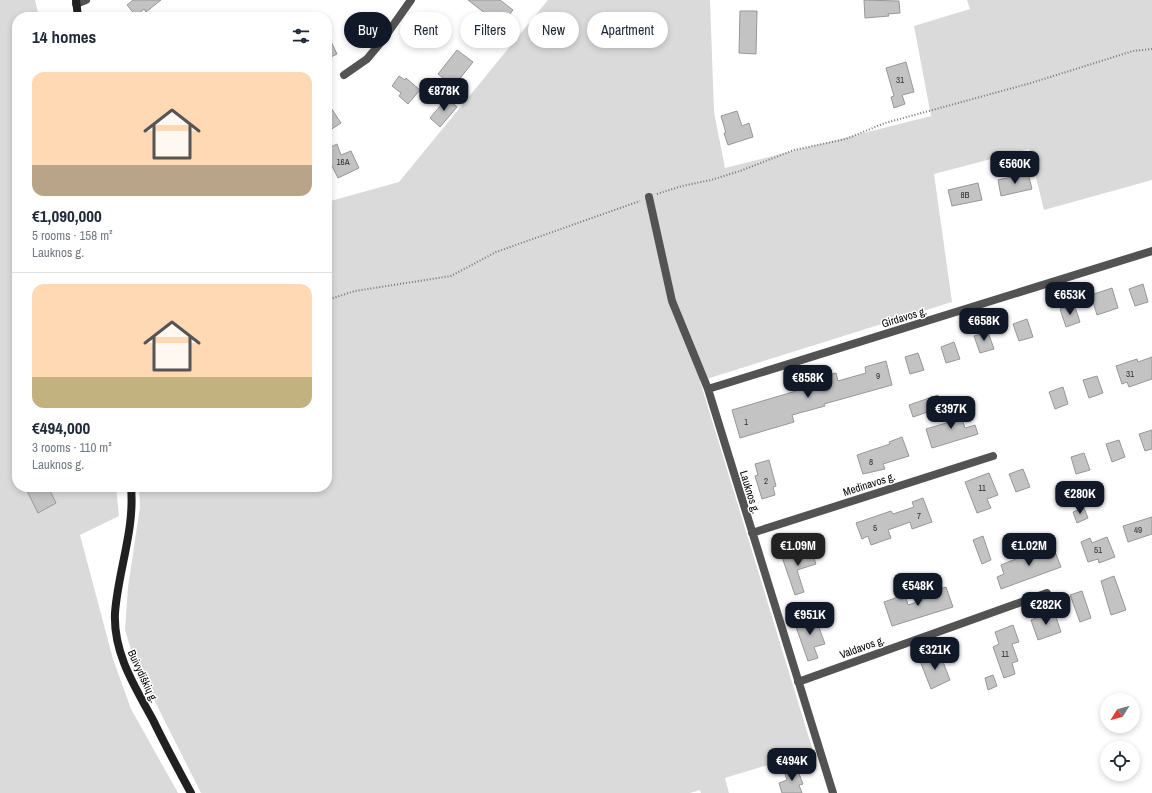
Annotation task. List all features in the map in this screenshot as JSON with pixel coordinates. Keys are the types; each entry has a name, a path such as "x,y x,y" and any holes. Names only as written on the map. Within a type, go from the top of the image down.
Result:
{"street":[{"path":"77,12 76,2 86,0"},
{"path":"344,75 367,59 382,41 411,0"},
{"name":"Lauknos g.","path":"649,197 672,300 708,389 833,793"},
{"name":"Girdavos g.","path":"708,389 1152,251"},
{"name":"Medinavos g.","path":"752,534 993,456"},
{"name":"Buivydiškių g.","path":"131,492 130,526 115,615 120,654 129,675 191,793"},
{"name":"Valdavos g.","path":"798,682 1047,593"}],"path":[{"path":"332,298 355,291 451,276 496,252 682,186 711,180 740,171 794,150 846,139 885,123 1031,83 1133,51 1152,48"}],"shaded area":[{"path":"0,0 35,0 38,12 12,12 12,492 117,492 119,516 80,535 113,659 131,709 178,793 0,793"},
{"path":"548,0 710,0 714,112 725,168 931,116 914,26 970,9 967,0 1152,0 1152,180 1044,210 1029,149 934,174 952,302 700,381 813,751 725,778 729,793 701,793 700,790 690,793 201,793 134,660 125,630 128,587 140,507 139,492 332,492 332,201 399,182 509,48 520,48 520,34 528,24 528,48 579,48 579,12 538,12"}],"building":[{"path":"133,0 161,0 146,12 144,9 141,12 133,12 127,5"},
{"path":"468,0 500,0 513,10 511,12 483,12"},
{"path":"864,0 899,1 900,13 888,14 889,16 865,18"},
{"path":"740,11 757,11 756,54 739,53"},
{"path":"332,44 337,54 332,56"},
{"path":"457,50 473,62 454,86 438,74"},
{"path":"906,62 914,92 902,95 905,104 894,108 891,97 894,96 886,68"},
{"path":"399,76 405,80 406,78 420,90 408,104 399,96 401,93 392,86"},
{"path":"447,98 457,107 440,127 430,118"},
{"path":"332,110 341,123 332,129"},
{"path":"737,111 742,126 749,123 753,137 728,145 721,116"},
{"path":"337,144 341,155 351,151 359,168 338,178 332,166 332,146"},
{"path":"1028,173 1032,189 1001,196 998,180"},
{"path":"978,183 982,200 952,206 948,190"},
{"path":"1143,284 1148,302 1135,306 1129,289"},
{"path":"1112,288 1118,308 1097,315 1091,295"},
{"path":"1074,304 1080,322 1066,327 1060,309"},
{"path":"1027,319 1033,337 1019,341 1013,324"},
{"path":"988,332 994,349 980,353 974,336"},
{"path":"954,342 960,359 946,363 941,347"},
{"path":"918,353 924,370 910,374 905,357"},
{"path":"1152,357 1152,379 1129,387 1127,382 1122,384 1116,366 1137,359 1138,362"},
{"path":"886,361 892,385 824,404 825,406 792,415 794,422 740,438 732,410 796,391 795,385 836,373 838,381 866,373 865,367"},
{"path":"1097,376 1103,393 1089,398 1083,380"},
{"path":"1063,387 1068,404 1055,409 1049,392"},
{"path":"938,395 942,407 913,417 909,405"},
{"path":"957,404 965,428 975,425 978,434 932,448 926,429 953,421 948,406"},
{"path":"1152,430 1152,449 1145,451 1139,434"},
{"path":"902,437 909,456 883,464 885,469 863,474 857,455 890,444 889,442"},
{"path":"1119,440 1125,457 1112,462 1106,444"},
{"path":"1084,453 1090,470 1076,474 1071,457"},
{"path":"769,460 776,486 773,487 775,495 762,499 755,476 758,475 755,464"},
{"path":"1023,469 1030,487 1016,492 1009,474"},
{"path":"989,473 998,495 987,499 991,508 977,513 965,482"},
{"path":"28,492 50,492 56,503 38,513"},
{"path":"923,498 932,522 912,529 910,522 888,530 891,538 871,545 868,536 862,539 856,523 891,511 893,514 914,507 912,502"},
{"path":"1084,508 1088,518 1077,523 1073,512"},
{"path":"1152,517 1152,534 1128,542 1123,526"},
{"path":"983,536 991,560 982,564 973,540"},
{"path":"1107,537 1115,557 1099,563 1098,559 1088,562 1081,542 1090,538 1092,543"},
{"path":"1052,544 1061,567 1001,589 997,577 1004,574 1001,565"},
{"path":"810,548 816,564 797,570 804,592 795,595 782,557"},
{"path":"1114,576 1126,610 1111,615 1101,581"},
{"path":"946,587 953,607 892,626 884,602 898,597 899,600 906,598 908,605 926,599 924,594"},
{"path":"1082,591 1091,618 1080,622 1070,595"},
{"path":"1054,611 1061,632 1038,640 1031,620"},
{"path":"814,614 825,644 814,647 818,658 808,661 794,621"},
{"path":"1013,625 1019,642 1012,644 1018,661 1012,663 1015,674 1004,678 993,647 999,644 995,632"},
{"path":"940,654 950,680 931,689 920,661"},
{"path":"993,675 997,686 988,690 985,678"},
{"path":"796,766 803,784 799,785 802,793 782,793 779,783 787,780 784,771"}]}
